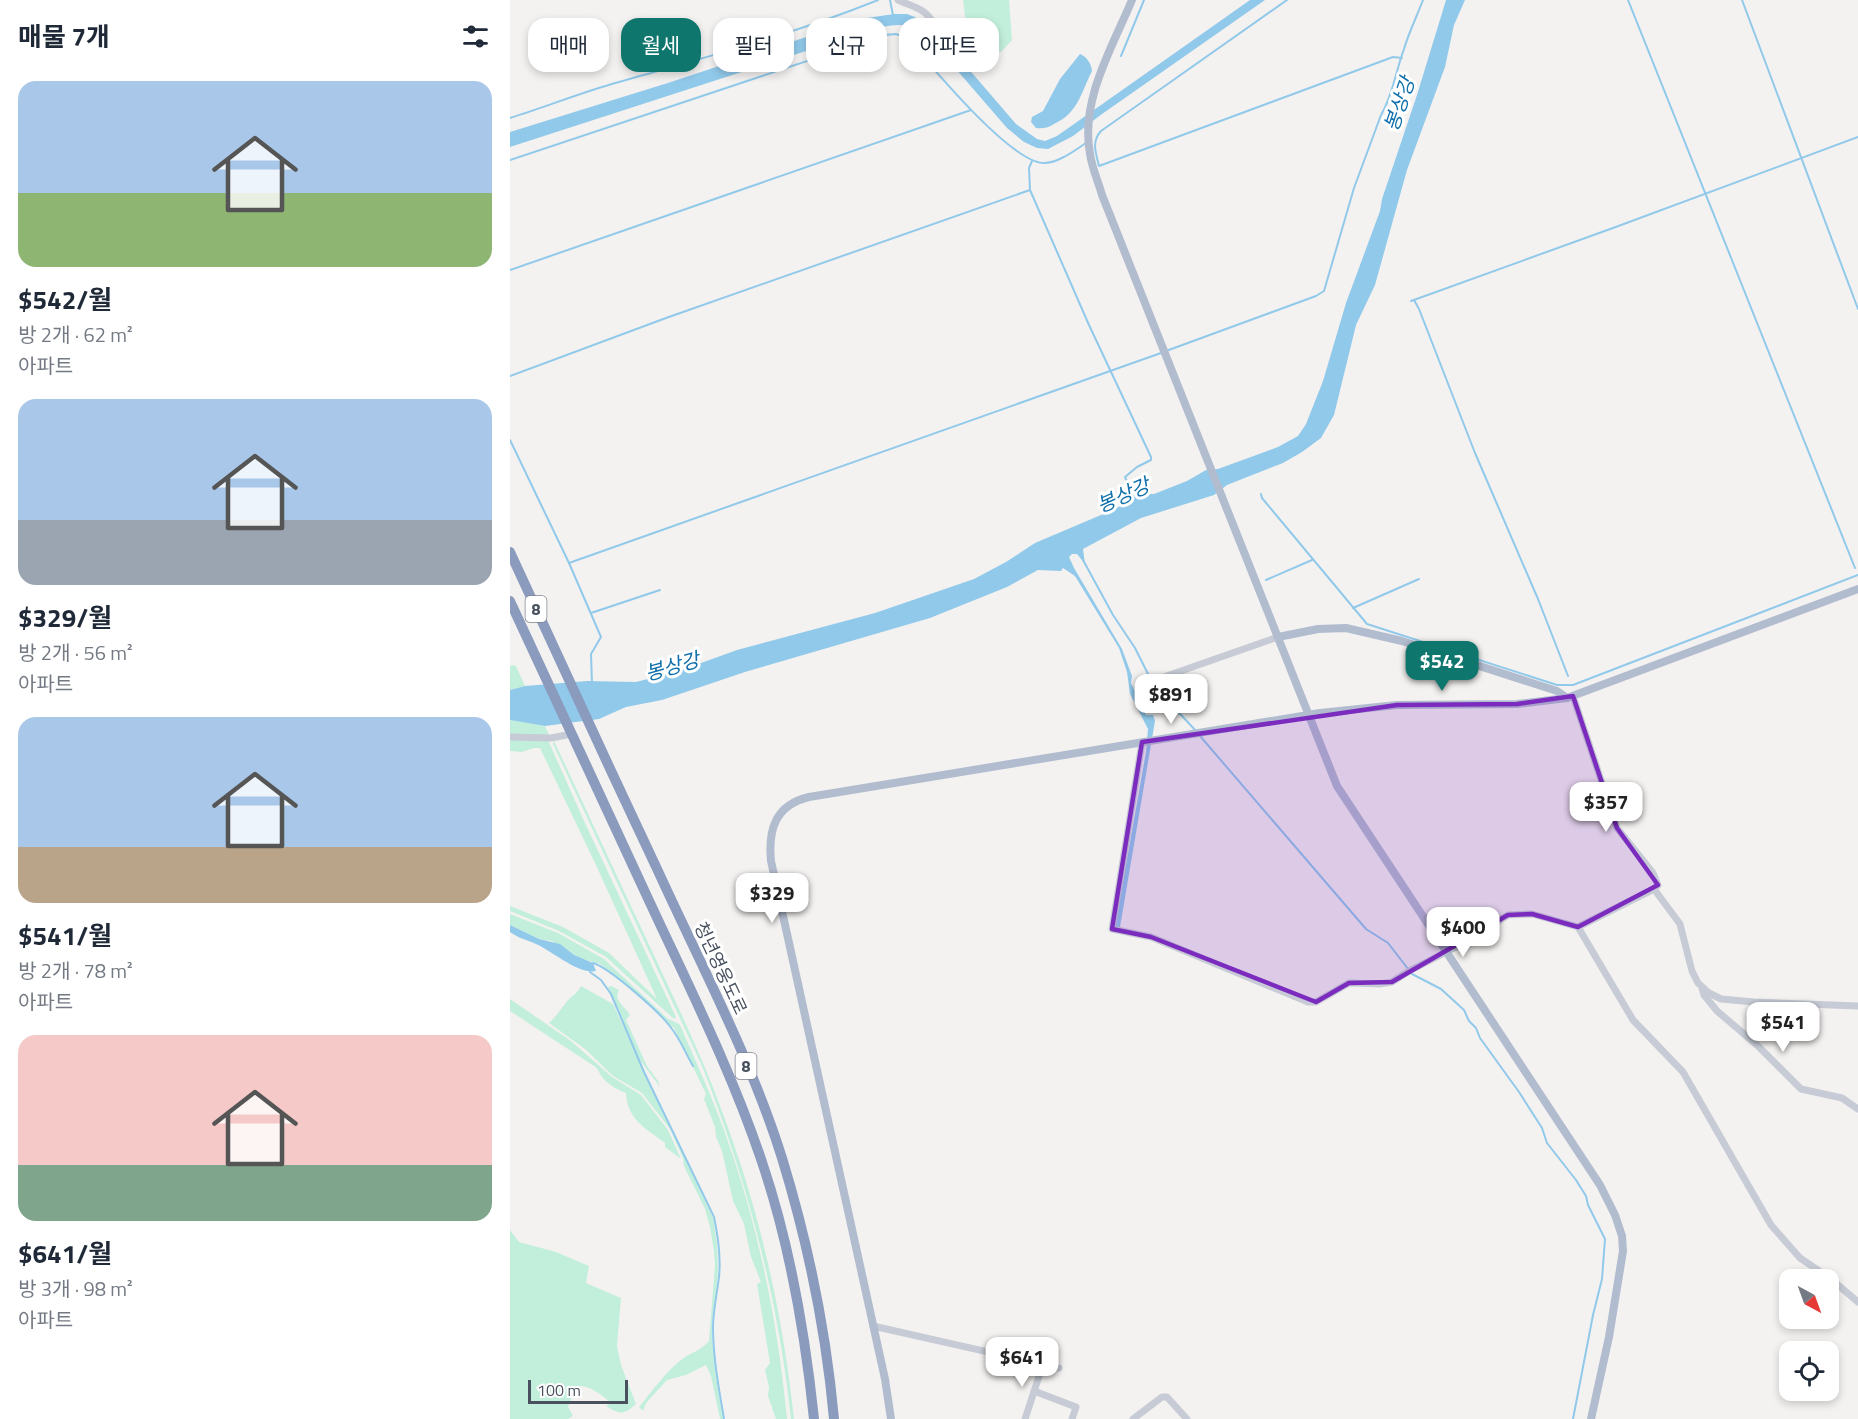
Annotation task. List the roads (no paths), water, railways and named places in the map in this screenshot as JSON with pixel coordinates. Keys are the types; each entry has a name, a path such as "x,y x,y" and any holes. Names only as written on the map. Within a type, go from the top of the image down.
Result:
{"highway":[{"name":"청년영웅도로","path":"510,552 741,1052 781,1156 812,1272 823,1330 834,1419"},
{"name":"청년영웅도로","path":"510,601 722,1060 762,1163 792,1276 803,1334 814,1419"}],"main road":[{"path":"1132,0 1093,91 1089,129 1090,154 1101,195 1337,786 1600,1185 1615,1215 1622,1236 1620,1278 1591,1419"},
{"path":"891,1419 873,1326 771,861 770,843 776,818 791,803 809,797 1320,713 1397,705 1517,704 1570,697 1858,589"},
{"path":"1281,644 1318,629 1346,628 1402,641 1570,697"}],"street":[{"path":"898,0 916,6 931,18"},
{"path":"1141,685 1281,644"},
{"path":"1143,742 1112,929 1151,937 1308,1002 1316,1002 1349,983 1392,982 1508,915 1532,914 1578,927 1658,885 1657,879 1624,838 1612,816 1570,697"},
{"path":"510,737 551,738 572,734"},
{"path":"1654,889 1680,924 1692,971 1708,993 1721,999 1754,1002 1858,1005"},
{"path":"1578,927 1633,1020 1683,1072 1771,1225 1800,1258 1831,1279 1858,1302"},
{"path":"1702,987 1704,994 1717,1011 1757,1045 1801,1089 1842,1098 1858,1109"},
{"path":"873,1326 1059,1368"},
{"path":"1025,1419 1043,1364"},
{"path":"1034,1391 1076,1407 1072,1419"},
{"path":"1133,1419 1162,1396 1167,1397 1187,1419"}],"water":[{"path":"1250,0 1265,0 1073,136 1048,149 1037,148 1024,142 1007,128 959,72 971,72 1016,124 1037,139 1045,141 1057,136"},
{"path":"1446,0 1465,0 1454,25 1445,67 1407,170 1375,285 1356,325 1334,415 1321,438 1283,463 1227,485 1214,495 1141,518 1083,549 1085,564 1077,554 1069,557 1122,649 1132,676 1131,683 1146,715 1153,715 1155,721 1120,927 1115,927 1146,752 1148,729 1130,694 1127,672 1119,648 1075,576 1063,568 1061,571 1038,570 1007,587 930,618 745,672 662,700 626,707 599,719 545,726 510,720 510,690 525,686 587,681 636,682 679,671 737,650 875,613 974,579 1035,543 1115,509 1140,494 1154,494 1187,481 1206,470 1218,469 1278,447 1298,436 1306,424 1323,381 1346,303 1380,211"},
{"path":"894,14 907,14 915,17 899,18 899,25 887,26 887,18 867,18"},
{"path":"806,37 806,51 794,55 794,41"},
{"path":"1080,54 1091,65 1092,71 1078,102 1062,119 1048,127 1036,128 1031,122 1032,117 1043,111 1060,79"},
{"path":"713,68 713,72 741,72 510,147 510,132"},
{"path":"510,925 539,939 560,944 574,955 593,963 596,971 574,966 542,947 516,936 510,932"}],"waterway":[{"path":"510,118 605,86 782,34 878,0"},
{"path":"890,0 893,15"},
{"path":"1121,56 1144,0"},
{"path":"1287,0 1101,131 1095,143 1099,166 1393,57 1402,58"},
{"name":"봉상강","path":"1166,351 1316,296 1324,291 1354,188 1389,99 1406,43 1423,0"},
{"path":"1628,0 1855,568"},
{"path":"1742,0 1858,309"},
{"path":"510,160 885,35 896,34 908,39 952,90 993,131 1030,159 1044,163 1055,161 1086,143"},
{"path":"510,270 971,110"},
{"path":"1411,301 1858,137"},
{"name":"봉상강","path":"1032,161 1029,168 1030,190 1089,325 1151,457 1151,460 1137,467 1125,477 1135,500"},
{"path":"510,376 666,318 1030,190"},
{"path":"1414,300 1568,676"},
{"path":"569,563 1161,353"},
{"path":"510,440 569,563 601,637 591,654 592,684"},
{"path":"1261,494 1367,624 1557,685 1573,685 1858,575"},
{"path":"1083,560 1113,615 1135,648 1154,686 1197,732"},
{"path":"1266,580 1312,560"},
{"path":"1353,608 1419,579"},
{"path":"591,613 660,590"},
{"path":"1200,736 1366,929 1388,943 1412,974 1441,989 1464,1010 1480,1038 1542,1128 1547,1143 1586,1196 1588,1205 1605,1239 1602,1279 1573,1419"},
{"path":"593,963 623,982 666,1022 675,1033 693,1066"},
{"path":"590,972 601,980 611,994 644,1072 714,1217 720,1262 713,1339 724,1419"}]}
